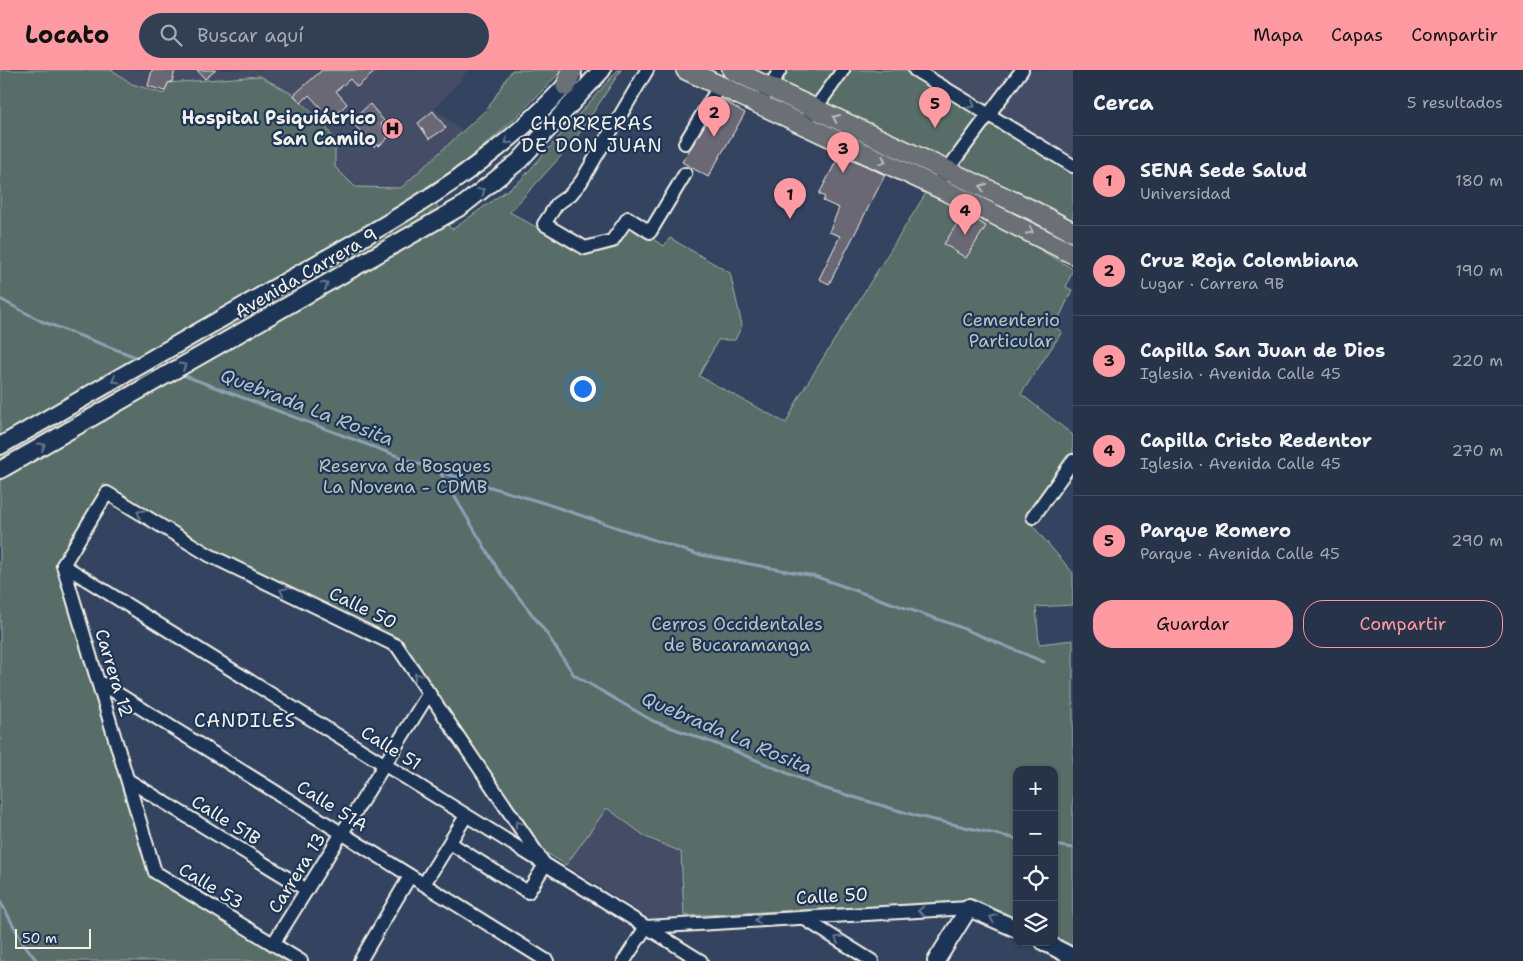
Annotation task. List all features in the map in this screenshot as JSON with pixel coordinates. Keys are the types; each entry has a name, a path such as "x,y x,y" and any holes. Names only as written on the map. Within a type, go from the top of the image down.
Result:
{"main road":[{"name":"Avenida Carrera 9","path":"0,446 430,198 503,144 569,78 580,70"},
{"name":"Avenida Carrera 9","path":"0,470 442,218 481,192 519,161 602,70"},
{"path":"686,70 720,85 816,108 1073,231"},
{"path":"732,70 804,124 1067,251"},
{"path":"936,961 969,908"},
{"name":"Calle 50","path":"969,908 1013,927"},
{"path":"1052,946 1073,956"}],"street":[{"path":"647,70 581,182 570,195 557,204 544,224 585,248 612,241 628,218 650,232 685,174"},
{"path":"765,95 780,70"},
{"path":"804,124 843,70"},
{"path":"915,70 1073,166"},
{"path":"935,186 1022,70"},
{"path":"686,143 720,85"},
{"path":"1067,251 1073,231"},
{"path":"1033,517 1073,461"},
{"name":"Calle 50","path":"63,565 107,493 209,555 396,646 545,865"},
{"name":"Carrera 12","path":"63,565 155,872"},
{"name":"Calle 51","path":"63,565 701,961"},
{"name":"Calle 51A","path":"99,682 547,961"},
{"name":"Carrera 13","path":"273,944 429,693"},
{"name":"Calle 51B","path":"128,780 307,890"},
{"path":"424,884 466,816"},
{"path":"450,843 528,892 545,865"},
{"name":"Calle 53","path":"155,872 301,961"},
{"path":"360,961 410,876"},
{"name":"Calle 50","path":"646,927 969,908"},
{"path":"803,918 872,961"},
{"path":"624,961 646,927"}],"shaded area":[{"name":"Hospital Psiquiátrico San Camilo","path":"112,70 467,70 460,81 434,109 463,132 401,188 355,188 335,167 335,141 324,124 292,94 168,83 164,94 132,84"},
{"path":"927,70 1014,70 986,107"},
{"path":"1029,70 1073,70 1073,157 998,110"},
{"path":"607,808 646,837 681,852 684,916 649,918 566,865"}],"green space":[{"name":"Cerros Occidentales de Bucaramanga","path":"0,70 112,70 132,84 164,94 168,83 260,76 292,94 324,124 335,141 335,167 355,187 401,188 488,108 512,70 562,70 482,148 426,187 450,228 453,229 520,181 618,70 621,70 573,143 510,212 584,255 616,248 631,226 664,246 670,238 730,273 742,325 735,340 718,340 699,376 786,423 800,395 926,193 1017,236 1073,269 1066,287 1072,290 1055,327 1062,332 1021,394 1073,435 1073,453 1027,519 1073,573 1073,605 1036,607 1039,644 1073,640 1073,949 1058,942 1058,766 1013,766 1013,919 975,901 684,916 681,852 646,837 607,808 566,865 545,852 400,639 208,547 104,484 55,565 149,876 287,961 0,961"},
{"path":"785,70 906,70 1073,172 1073,217 1068,223 777,84"}],"building":[{"path":"152,70 175,70 172,82 168,83 165,91 148,86"},
{"path":"197,70 216,70 205,79"},
{"path":"322,70 377,70 357,87 350,79 336,91 347,104 331,119 309,95 301,103 294,95"},
{"path":"721,99 745,113 708,177 682,162"},
{"path":"370,104 384,121 381,124 388,138 379,146 377,144 374,147 351,121"},
{"path":"433,111 446,128 429,139 418,123"},
{"path":"840,154 885,175 829,284 819,279 840,236 829,232 839,208 823,201 825,197 819,194"},
{"path":"964,213 986,226 966,258 944,244"}],"waterway":[{"name":"Quebrada La Rosita","path":"0,299 41,321 141,359"},
{"name":"Quebrada La Rosita","path":"154,364 167,369"},
{"name":"Quebrada La Rosita","path":"180,374 440,472 500,573 545,631 574,675 653,721 730,749 820,787 917,816 1013,838"},
{"path":"440,472 544,503 696,554 814,576 957,626 1044,662"},
{"name":"Quebrada La Rosita","path":"1058,846 1073,848"},
{"path":"0,901 23,943 37,961"}],"place":[{"name":"Hospital Psiquiátrico San Camilo","path":"392,128"},
{"name":"Parque Romero","path":"935,128"},
{"name":"Cruz Roja Colombiana","path":"714,137"},
{"name":"Capilla San Juan de Dios","path":"843,173"},
{"name":"SENA Sede Salud","path":"790,219"},
{"name":"Capilla Cristo Redentor","path":"965,235"}],"district":[{"name":"CHORRERAS DE DON JUAN","path":"592,134"},
{"name":"CANDILES","path":"245,720"}],"park label":[{"name":"Cementerio Particular","path":"1011,330"},
{"name":"Reserva de Bosques La Novena - CDMB","path":"405,476"}]}
